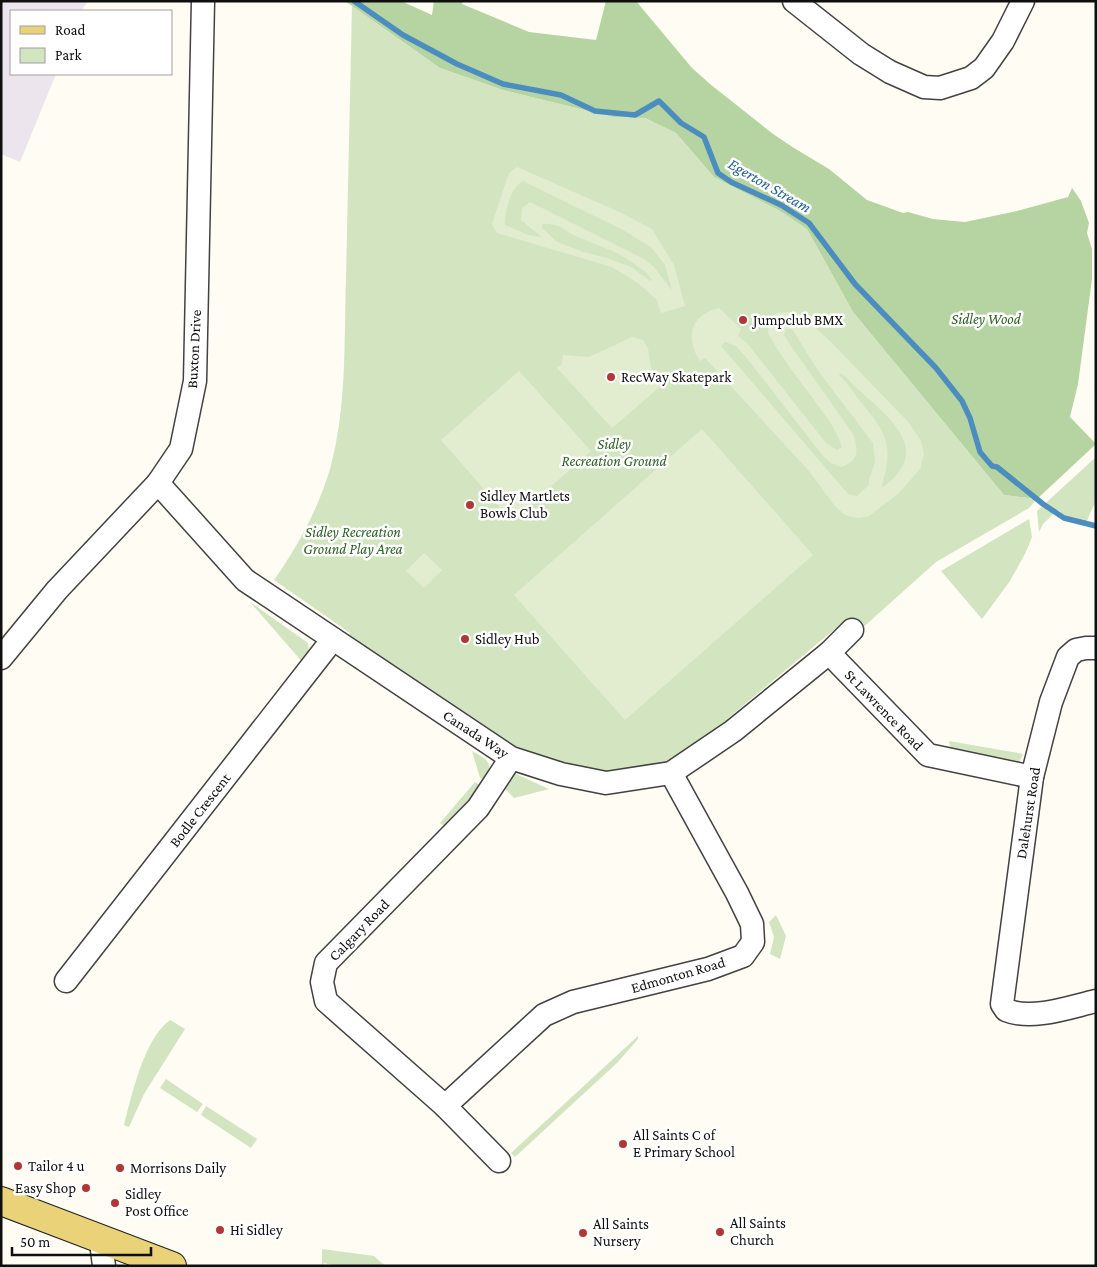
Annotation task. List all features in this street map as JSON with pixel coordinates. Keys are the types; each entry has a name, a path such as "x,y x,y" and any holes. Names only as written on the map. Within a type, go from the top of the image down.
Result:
{"main road":[{"path":"1,1201 104,1253 172,1266"}],"street":[{"name":"Buxton Drive","path":"1,658 57,590 158,483 181,449 195,381 203,1"},
{"path":"794,1 861,54 890,72 924,87 940,88 971,78 984,68 1003,41 1022,1"},
{"name":"Canada Way","path":"158,483 245,580 511,758 561,774 606,783 671,773 733,731 830,653 852,630"},
{"name":"Bodle Crescent","path":"66,981 333,639"},
{"name":"Dalehurst Road","path":"1096,648 1076,650 1068,657 1051,702 1032,776 1002,1004 1006,1010 1026,1015 1064,1009 1096,1001"},
{"name":"St Lawrence Road","path":"830,653 928,756 1032,776"},
{"name":"Calgary Road","path":"499,1160 445,1106 326,1001 322,982 326,963 478,808 511,758"},
{"name":"Edmonton Road","path":"445,1106 544,1015 573,1002 708,969 743,956 753,942 752,924 737,893 671,773"}],"shaded area":[{"path":"1,1 88,1 82,10 10,10 10,75 56,75 20,162 1,154"}],"green space":[{"name":"Sidley Wood","path":"345,1 401,1 432,15 434,1 462,1 462,4 529,32 596,40 606,1 636,1 692,68 710,84 773,134 829,169 867,200 903,213 908,212 933,219 965,222 1017,211 1068,197 1072,188 1081,201 1089,223 1087,233 1092,249 1092,279 1078,384 1070,417 1096,444 1037,499 1004,495 853,312 807,229 780,211 714,177 676,133 645,118 613,117 503,90 440,68"},
{"name":"Sidley Recreation Ground","path":"352,6 440,68 503,90 613,117 645,118 676,133 714,177 780,211 807,229 853,312 1004,495 1037,499 1029,508 936,562 859,631 847,619 727,719 729,722 692,748 652,768 628,773 583,770 526,752 494,734 347,636 350,633 274,580 299,540 320,498 330,469 339,422 345,350"},
{"path":"517,167 617,211 652,229 674,265 685,306 661,313 657,300 638,283 612,267 497,233 492,224 509,173","holes":["523,181 623,230 651,247 665,265 672,290 653,266 644,259 530,202 522,208 521,220 542,237 528,235 505,225 507,207 512,194 518,184","542,224 551,224 615,252 647,273 652,280 650,281 631,267 557,242 542,228"]},
{"path":"719,308 741,329 738,336 747,343 826,443 837,450 842,447 834,428 784,359 768,333 770,319 777,313 789,312 800,314 832,343 910,424 921,441 924,454 920,469 899,493 869,516 859,518 845,515 835,506 809,471 705,358 700,361 693,344 693,328 696,322 709,311","holes":["786,329 792,329 819,372 873,443 875,462 869,485 857,496 848,494 721,346 725,342 736,346 823,456 831,463 841,467 852,461 856,454 853,434 791,346 784,335","840,373 886,415 897,428 905,442 906,457 899,472 882,488 887,458 887,448 883,432 839,375"]},
{"name":"RecWay Skatepark","path":"632,337 643,340 648,349 651,368 662,385 612,428 557,368 562,364 563,355 589,357"},
{"path":"519,371 591,451 512,521 441,440"},
{"path":"702,429 813,555 625,720 514,595"},
{"path":"1096,457 1096,500 1086,523 1063,517 1060,511 1056,511 1043,524 1039,532 1037,511"},
{"path":"1029,519 1032,537 1026,552 1010,581 982,619 941,571"},
{"path":"424,553 442,570 424,588 406,571"},
{"path":"250,602 308,643 309,654 304,664"},
{"path":"949,741 1023,754 1019,762 1003,760 951,750"},
{"path":"472,751 488,762 487,781 480,778"},
{"path":"516,774 549,789 514,798 503,787"},
{"path":"475,782 483,787 447,828 440,823"},
{"path":"776,915 786,936 780,959 770,954 774,937 769,922"},
{"path":"170,1020 185,1029 144,1094 129,1127 124,1125 135,1083 146,1053 161,1029"},
{"path":"638,1036 638,1039 618,1062 515,1157 511,1153"},
{"path":"166,1079 203,1104 197,1112 160,1088"},
{"path":"206,1106 257,1139 251,1148 201,1115"},
{"path":"322,1249 374,1256 385,1266 337,1266 324,1263 322,1266"}],"waterway":[{"name":"Egerton Stream","path":"354,1 403,35 457,64 503,84 561,95 595,111 635,115 659,101 681,123 704,137 718,173 731,182 781,205 809,223 855,284 936,368 962,401 970,418 980,452 992,466 997,467 1043,504 1064,518 1096,526"}],"place":[{"name":"Jumpclub BMX","path":"743,320"},
{"name":"RecWay Skatepark","path":"611,377"},
{"name":"Sidley Martlets Bowls Club","path":"470,505"},
{"name":"Sidley Hub","path":"465,639"},
{"name":"All Saints C of E Primary School","path":"623,1144"},
{"name":"Tailor 4 u","path":"18,1166"},
{"name":"Morrisons Daily","path":"120,1168"},
{"name":"Easy Shop","path":"86,1188"},
{"name":"Sidley Post Office","path":"115,1203"},
{"name":"Hi Sidley","path":"220,1230"},
{"name":"All Saints Church","path":"720,1232"},
{"name":"All Saints Nursery","path":"583,1233"}],"park label":[{"name":"Sidley Recreation Ground Play Area","path":"353,540"}]}
